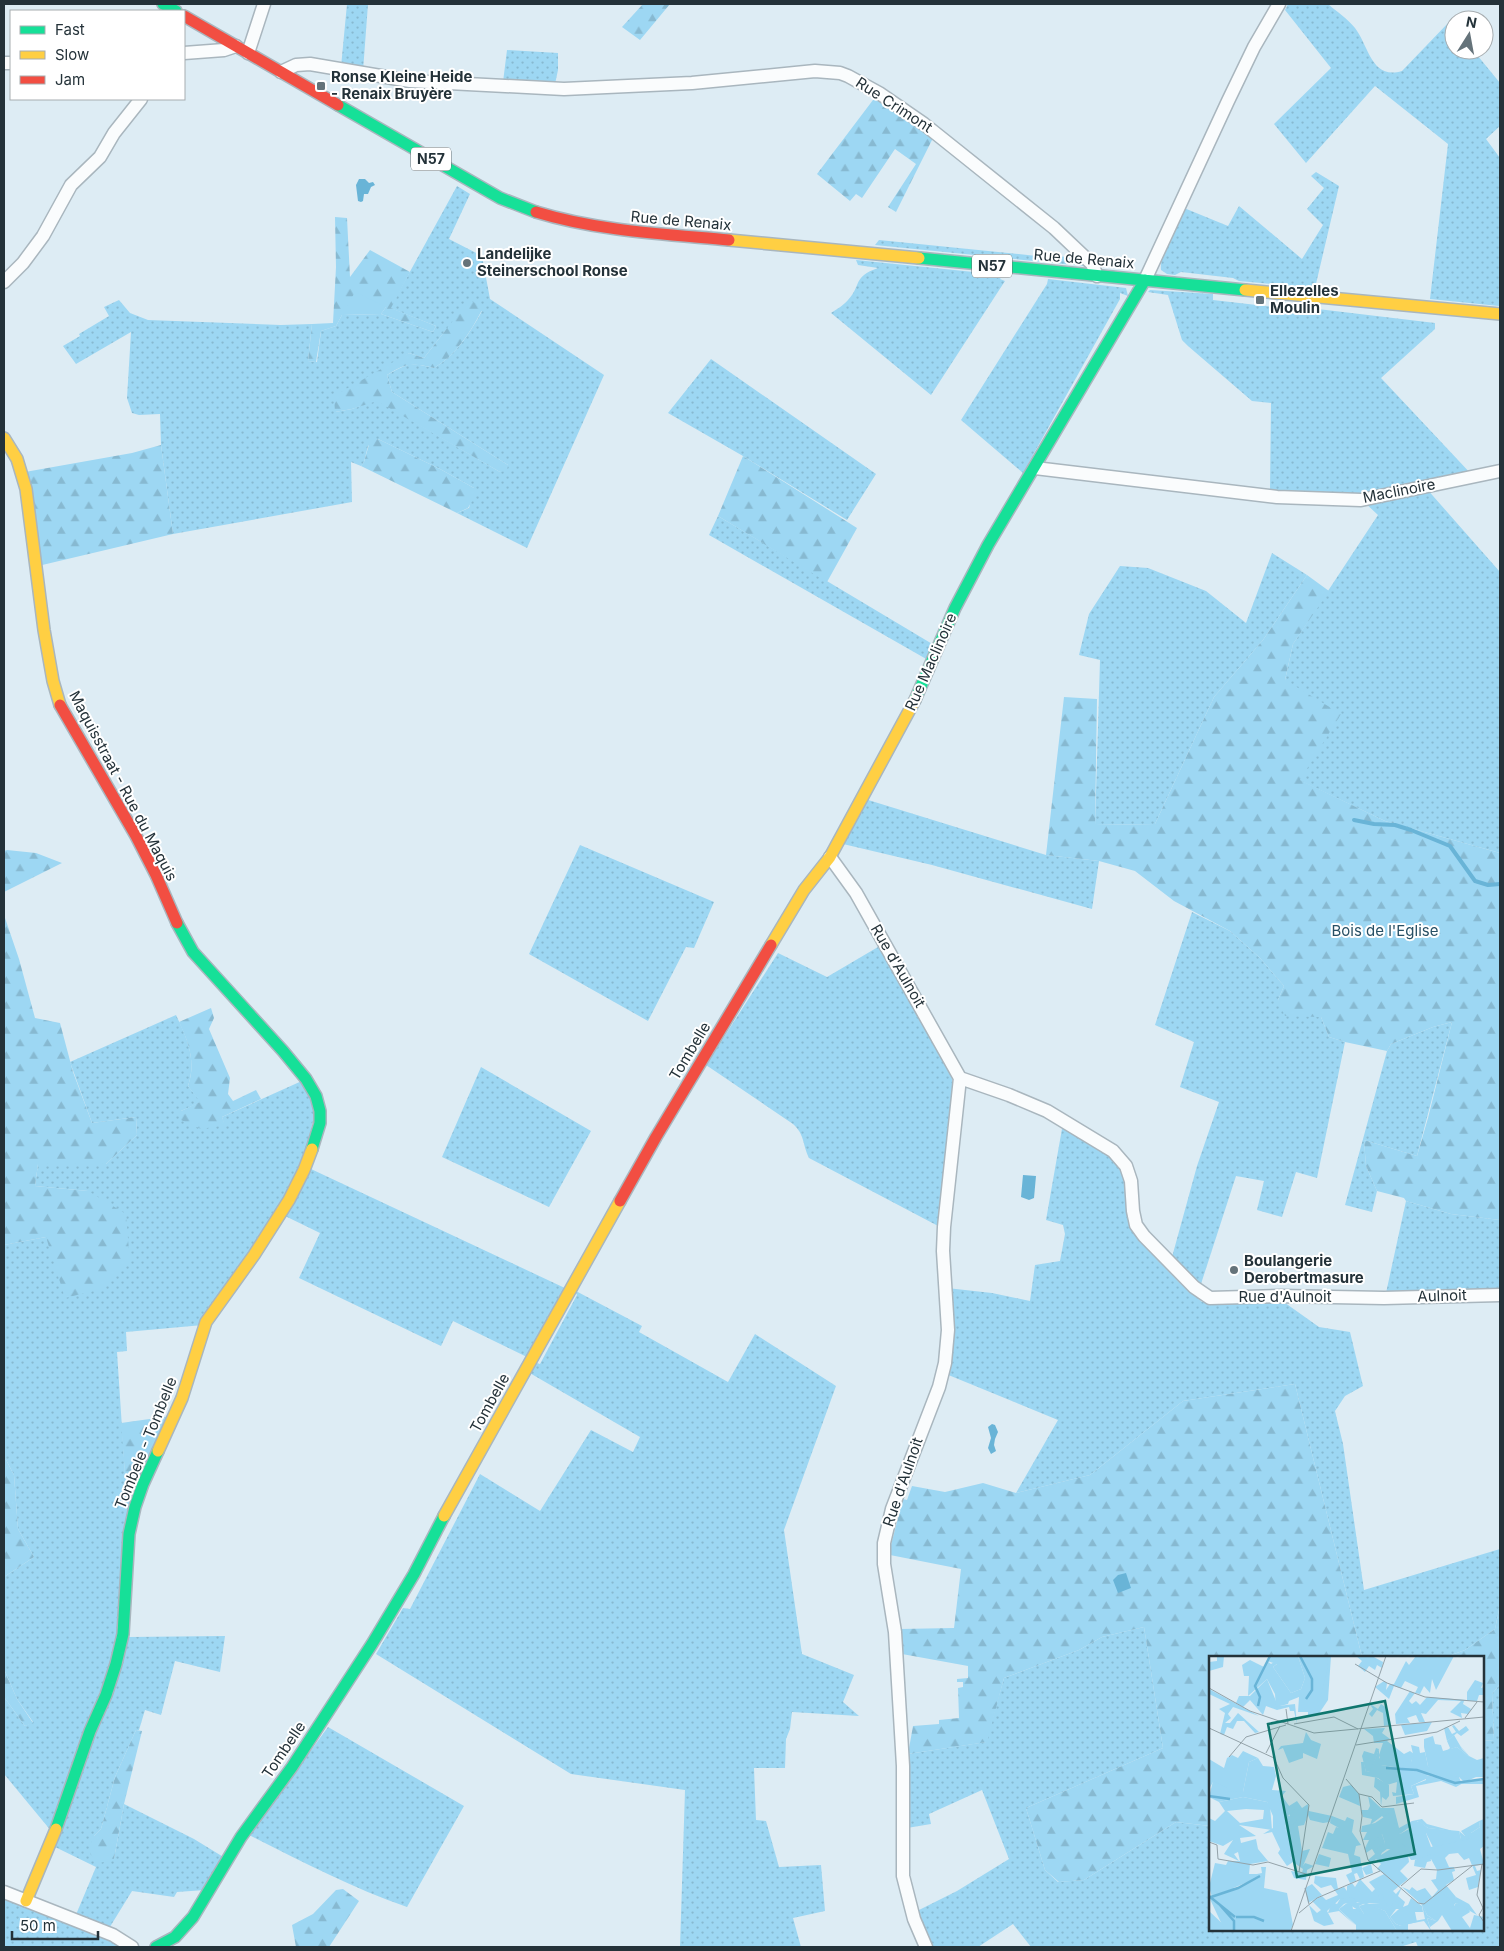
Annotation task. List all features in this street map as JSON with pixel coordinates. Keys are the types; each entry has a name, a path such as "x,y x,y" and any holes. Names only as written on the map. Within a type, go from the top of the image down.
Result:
{"street":[{"path":"163,4 174,10"},
{"path":"185,53 242,49 264,4"},
{"path":"1145,280 1247,62 1279,4"},
{"name":"N57","path":"185,17 281,72"},
{"name":"Rue Crimont","path":"281,72 296,65 310,64 410,81 576,89 692,82 815,71 827,71 848,76 879,93 924,124 1054,228 1092,264 1097,276"},
{"name":"Rue de Renaix","path":"281,72 484,189 516,205 577,224 610,229 1500,314"},
{"path":"4,282 23,263 43,236 71,185 100,157 114,133 140,100"},
{"name":"Rue Maclinoire","path":"830,857 908,714 955,608 971,578 1145,280"},
{"name":"Maquisstraat - Rue du Maquis","path":"4,438 17,459 26,488 44,630 53,681 60,705 136,836 156,875 181,932 193,952 283,1051 311,1087 318,1103"},
{"name":"Maclinoire","path":"1035,468 1277,497 1361,500 1500,471"},
{"name":"Rue d'Aulnoit","path":"830,857 853,888 923,1009 960,1078 943,1251 948,1330 945,1363 939,1387 898,1490 886,1529 884,1543 884,1564 895,1632 903,1766 903,1876 914,1919 926,1947"},
{"name":"Tombelle","path":"156,1947 175,1937 193,1917 241,1837 292,1766 372,1644 414,1574 446,1512 665,1121 804,890 830,857"},
{"name":"Rue d'Aulnoit","path":"960,1078 1009,1095 1046,1111 1113,1151 1126,1166 1131,1181 1136,1225 1144,1236 1203,1295 1215,1298 1271,1296 1384,1298"},
{"name":"Tombele - Tombelle","path":"26,1901 59,1823 90,1731 106,1695 116,1664 123,1634 129,1534 135,1507 143,1484 182,1398 206,1322 262,1243 298,1183 318,1132 320,1123 318,1103"},
{"name":"Aulnoit","path":"1384,1298 1500,1295"},
{"path":"4,1892 113,1934 132,1947"}],"green space":[{"path":"347,4 368,4 363,71 341,67"},
{"path":"643,4 670,4 640,40 622,27"},
{"path":"1288,4 1328,4 1355,28 1377,66 1384,71 1392,72 1402,71 1444,27 1444,60 1481,60 1500,83 1500,126 1486,139 1500,158 1499,306 1430,299 1448,144 1375,86 1306,163 1274,124 1331,68 1285,10"},
{"path":"507,50 558,53 558,70 555,84 503,82"},
{"path":"876,96 934,136 896,212 888,207 916,164 895,149 862,198 856,194 850,201 817,174"},
{"path":"1316,172 1339,186 1315,288 1239,281 1233,278 1181,272 1175,275 1167,274 1161,270 1163,255 1184,208 1228,226 1239,206 1302,259 1323,225 1307,209 1324,188 1311,176"},
{"path":"457,186 470,194 449,239 482,256 490,299 604,375 527,548 457,513 469,508 474,488 378,439 368,446 364,462 361,466 351,462 352,502 173,534 161,445 160,414 139,415 132,413 127,398 131,332 76,364 63,346 109,316 104,307 119,300 130,313 148,320 281,325 312,324 308,361 317,362 321,331 336,326 342,315 381,314 433,332 436,326 390,308","holes":["482,311 456,350 442,363 434,368 414,364 409,365 387,375 392,392 508,465 500,472 377,400 352,409 335,412 409,353 424,358 445,331"]},
{"path":"335,217 347,218 350,277 370,250 410,272 391,308 436,326 433,332 381,314 386,307 342,315 336,326 321,331 316,362 308,361 312,324 333,323 336,267"},
{"path":"879,240 1037,256 1074,257 1074,254 1084,262 1084,266 875,245"},
{"path":"856,260 1003,275 1000,279 1005,281 931,395 831,313 848,300 864,275 878,268 858,265"},
{"path":"1048,279 1126,288 1128,296 1120,293 1120,299 1023,473 961,420 1047,284"},
{"path":"1150,290 1213,294 1213,300 1275,307 1276,304 1435,323 1435,329 1381,378 1473,476 1365,496 1270,491 1271,403 1252,401 1188,346 1182,340 1168,295 1148,292"},
{"path":"355,292 386,307 381,314 342,315"},
{"path":"469,300 478,304 482,310 473,327 449,357 434,368 409,365 387,375 392,392 508,465 507,470 500,472 377,401 335,412 334,396 409,353 424,358"},
{"path":"711,359 876,474 847,520 743,456 668,413"},
{"path":"378,439 474,488 476,494 468,508 457,513 361,466 370,441"},
{"path":"161,445 173,534 38,566 25,472 132,453"},
{"path":"743,456 857,528 827,582 718,516"},
{"path":"1426,488 1500,572 1500,853 1385,821 1299,780 1285,680 1293,644 1378,515 1363,501"},
{"path":"718,516 934,645 928,660 709,535"},
{"path":"1272,553 1307,575 1263,640 1214,697 1155,824 1095,825 1100,660 1079,655 1089,614 1120,566 1148,568 1206,591 1246,623"},
{"name":"Bois de l'Eglise","path":"1307,575 1329,591 1293,644 1285,680 1341,714 1300,780 1385,821 1500,853 1500,1220 1451,1214 1377,1191 1366,1166 1364,1140 1417,1156 1452,1022 1433,1027 1391,1044 1387,1051 1329,1037 1321,1017 1285,1016 1278,1000 1284,986 1260,958 1230,931 1174,901 1135,871 1099,861 1046,855 1064,697 1097,699 1095,825 1155,824 1214,697 1263,640"},
{"path":"865,799 1046,855 1099,861 1092,909 932,865 843,844"},
{"path":"580,845 714,902 694,948 686,947 648,1021 529,954"},
{"path":"4,851 36,853 62,863 4,892"},
{"path":"1192,912 1230,931 1260,958 1284,986 1278,1000 1321,1017 1329,1037 1345,1042 1317,1178 1296,1172 1282,1217 1257,1210 1264,1181 1236,1176 1200,1287 1172,1257 1197,1166 1219,1102 1180,1087 1194,1042 1155,1025"},
{"path":"4,915 19,959 35,1018 60,1023 73,1072 92,1123 136,1117 137,1135 106,1164 38,1164 35,1186 88,1191 126,1214 130,1263 101,1289 65,1298 46,1237 4,1245"},
{"path":"878,947 897,976 945,1061 952,1079 953,1097 940,1227 809,1158 801,1136 793,1124 706,1065 778,953 827,977"},
{"path":"211,1008 214,1018 209,1029 230,1078 228,1094 233,1101 256,1090 261,1099 222,1117 225,1125 201,1129 181,1120 181,1111 200,1102 188,1086 191,1069 190,1053 179,1022"},
{"path":"176,1015 190,1049 191,1076 188,1086 201,1102 181,1111 224,1124 222,1117 304,1080 317,1105 300,1174 203,1325 126,1332 127,1351 117,1352 125,1473 145,1469 118,1640 52,1832 4,1774 4,1697 25,1726 33,1722 17,1699 4,1669 4,1577 34,1557 18,1529 14,1475 4,1456 4,1245 46,1237 88,1191 35,1186 38,1164 106,1164 137,1135 136,1117 92,1123 70,1062"},
{"path":"1452,1022 1417,1156 1364,1140 1366,1166 1377,1191 1372,1212 1345,1205 1387,1051 1391,1044 1433,1027"},
{"path":"481,1067 591,1131 549,1207 442,1157"},
{"path":"1063,1123 1111,1157 1125,1173 1134,1232 1145,1247 1180,1283 1202,1302 1281,1300 1319,1327 1350,1332 1363,1386 1345,1396 1335,1411 1343,1444 1364,1590 1500,1549 1500,1605 1495,1629 1465,1650 1449,1656 1362,1656 1295,1384 1183,1401 1090,1475 1016,1493 1058,1420 946,1374 947,1288 992,1293 1030,1301 1035,1265 1060,1261 1065,1234 1063,1225 1046,1220"},
{"path":"311,1169 567,1289 529,1358 453,1321 441,1346 299,1278 320,1233 283,1215"},
{"path":"1406,1201 1451,1214 1500,1220 1500,1292 1386,1293"},
{"path":"574,1290 642,1326 639,1332 728,1382 755,1334 836,1386 784,1530 802,1654 854,1675 843,1702 859,1716 792,1712 790,1729 786,1739 785,1768 754,1768 756,1820 766,1821 779,1867 821,1865 825,1911 793,1918 801,1947 680,1947 685,1790 571,1774 376,1654 403,1608 410,1609 480,1474 540,1511 591,1430 633,1452 640,1437 528,1372 534,1362 540,1364 577,1295"},
{"path":"1295,1384 1362,1656 1209,1656 1209,1826 1176,1822 1084,1880 1059,1882 1045,1870 1026,1808 1163,1748 1144,1627 1102,1637 1079,1650 1004,1678 987,1742 908,1754 913,1726 939,1724 939,1720 959,1718 958,1688 963,1687 963,1682 957,1682 957,1679 968,1678 968,1666 902,1654 899,1629 954,1628 961,1569 890,1555 891,1545 903,1499 907,1500 912,1486 945,1492 983,1483 1016,1493 1090,1475 1183,1401"},
{"path":"171,1416 145,1469 125,1474 121,1423"},
{"path":"4,1456 14,1475 18,1529 34,1557 4,1577"},
{"path":"1500,1605 1500,1684 1492,1694 1494,1740 1484,1741 1484,1656 1449,1656 1465,1650 1495,1629"},
{"path":"1144,1627 1163,1748 1026,1808 1045,1870 1058,1882 1084,1880 1176,1822 1209,1826 1209,1931 1484,1931 1484,1741 1494,1740 1492,1694 1500,1684 1500,1947 1418,1947 1416,1942 1400,1947 1031,1947 1013,1924 978,1947 930,1947 915,1912 957,1891 1009,1859 982,1790 929,1814 931,1824 907,1828 908,1754 986,1742 1004,1678 1079,1650 1102,1637"},
{"path":"225,1636 220,1672 175,1661 161,1715 145,1710 139,1730 136,1730 115,1777 101,1829 94,1836 114,1859 124,1804 194,1839 225,1858 205,1890 177,1892 174,1897 132,1891 108,1930 75,1917 96,1867 51,1845 128,1637"},
{"path":"4,1669 17,1699 33,1723 25,1726 4,1697"},
{"path":"328,1727 464,1806 407,1907 347,1883 249,1835"},
{"path":"136,1730 142,1731 124,1804 114,1859 100,1863 90,1854 90,1845 94,1836 101,1829 115,1777"},
{"path":"343,1889 359,1901 329,1947 296,1947 292,1925 313,1914 336,1890"},
{"path":"4,1895 103,1933 124,1947 4,1947"}],"shaded area":[{"path":"359,179 365,179 369,183 373,182 375,185 371,187 368,194 364,194 363,201 361,202 358,201 356,185"},
{"path":"1023,1175 1036,1176 1034,1198 1029,1200 1021,1197"},
{"path":"992,1424 995,1425 998,1432 994,1445 996,1451 991,1454 988,1448 991,1438 988,1427"},
{"path":"1126,1573 1131,1588 1118,1593 1113,1580 1118,1575"}],"waterway":[{"path":"1354,820 1374,824 1395,825 1450,846 1475,881 1488,885 1500,884"}],"traffic: fast":[{"path":"163,4 174,10"},
{"path":"338,105 500,198 536,212"},
{"path":"919,258 1245,290"},
{"path":"915,700 955,608 988,545 1145,280"},
{"path":"177,923 193,952 306,1079 316,1096 320,1111 320,1123 312,1149"},
{"path":"56,1829 90,1731 106,1695 116,1664 123,1634 129,1534 135,1507 143,1484 158,1451"},
{"path":"156,1947 175,1937 193,1917 241,1837 292,1767 372,1644 414,1574 444,1516"}],"traffic: slow":[{"path":"729,240 919,258"},
{"path":"1245,290 1500,314"},
{"path":"4,438 17,459 26,489 44,630 53,681 60,705"},
{"path":"771,945 804,890 830,857 915,700"},
{"path":"158,1451 182,1398 206,1322 254,1255 289,1200 312,1149"},
{"path":"444,1516 620,1201"},
{"path":"26,1901 56,1829"}],"traffic: jam":[{"path":"185,17 338,105"},
{"path":"536,212 607,228 729,240"},
{"path":"60,705 136,836 177,923"},
{"path":"620,1201 656,1137 771,945"}],"place":[{"name":"Ronse Kleine Heide - Renaix Bruyère","path":"321,86"},
{"name":"Landelijke Steinerschool Ronse","path":"467,263"},
{"name":"Ellezelles Moulin","path":"1260,300"},
{"name":"Boulangerie Derobertmasure","path":"1234,1270"}]}
